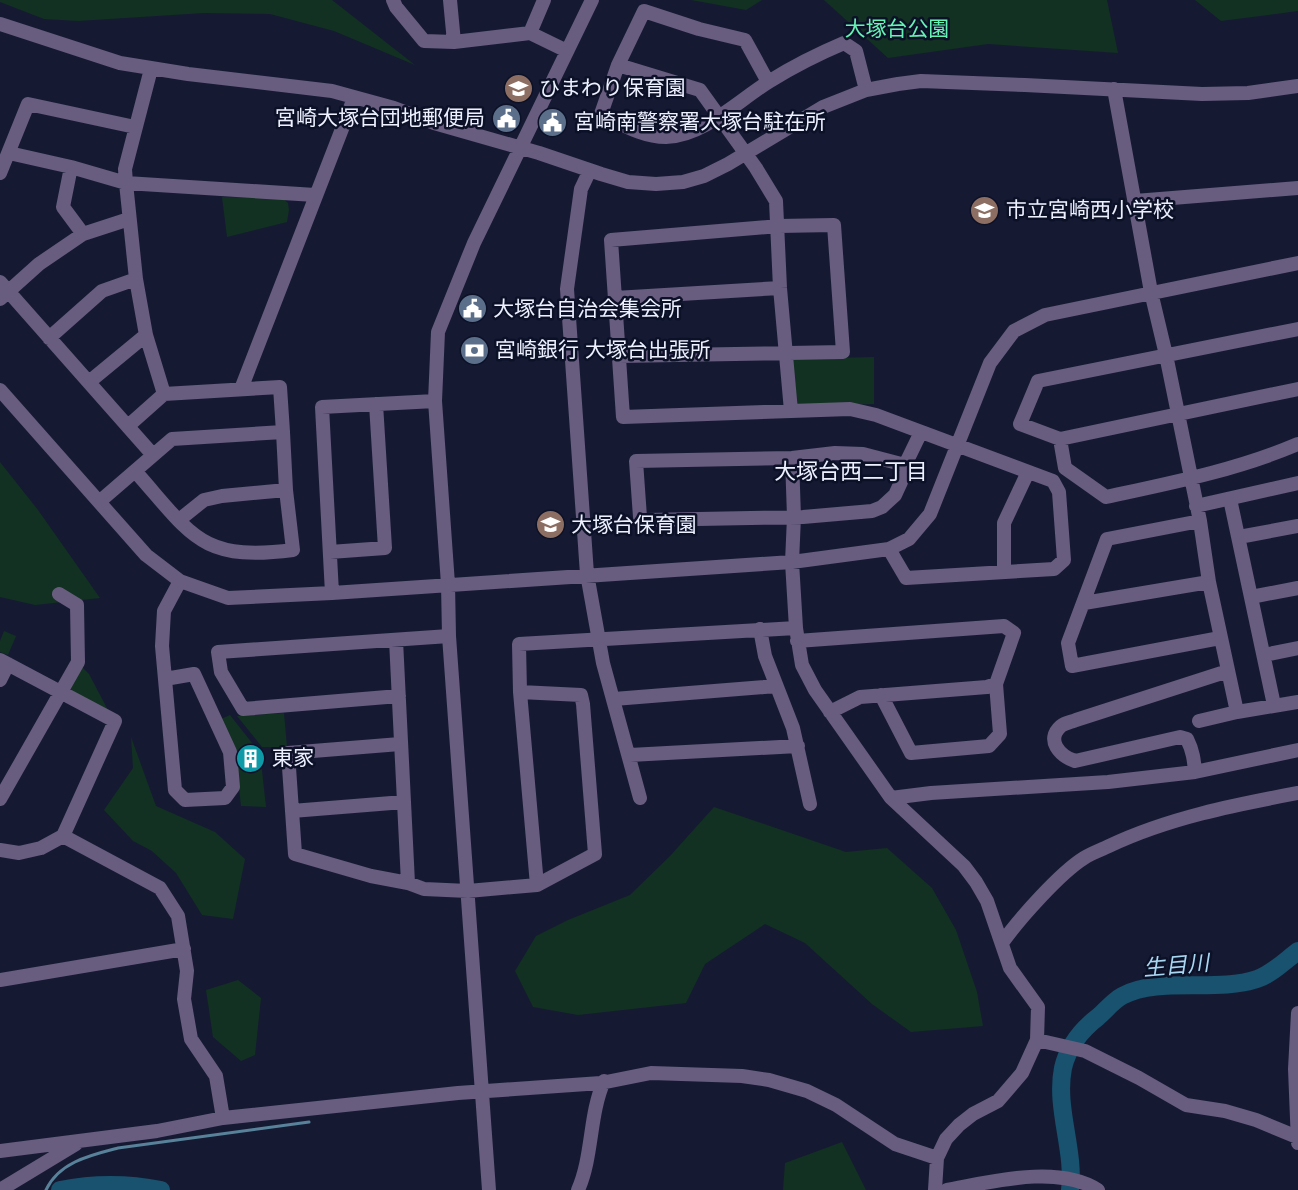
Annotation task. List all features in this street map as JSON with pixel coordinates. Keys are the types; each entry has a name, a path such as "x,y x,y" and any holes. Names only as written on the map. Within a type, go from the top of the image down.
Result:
{"street":[{"path":"393,0 396,7 424,41 454,42 530,33 567,51"},
{"path":"450,0 454,42"},
{"path":"530,33 544,0"},
{"path":"489,1190 449,636 448,584 435,401 438,332 474,243 592,0"},
{"path":"768,82 745,40 699,29 644,11 618,65 601,114 646,135 665,137 683,135 719,117 768,82 802,62 844,43 856,51 866,90"},
{"path":"0,24 120,63 151,69 332,91 394,108 434,123 628,182 656,184 683,182 704,176 746,154 823,107 866,90 921,81 1202,94 1236,93 1298,86"},
{"path":"618,65 700,90 776,201 780,288 791,411"},
{"path":"151,69 125,169 136,279 146,335 165,394"},
{"path":"1114,89 1151,292 1200,521 1209,582 1237,712"},
{"path":"242,388 354,98"},
{"path":"0,173 7,143 28,104 135,127"},
{"path":"7,143 72,167 126,183 315,195"},
{"path":"72,167 63,207 83,234"},
{"path":"590,170 581,189 567,289 587,574 603,663 640,798"},
{"path":"1136,201 1298,188"},
{"path":"129,219 83,234 3,291 49,338 153,455"},
{"path":"619,356 843,352 834,225 778,226 611,240 623,417 850,409 876,415 1053,481 1059,492 1064,560 1054,569 906,578 889,549"},
{"path":"0,390 146,555 180,581 228,598 792,562 889,549 909,539 930,514 990,363 1014,330 1046,315 1298,263"},
{"path":"49,338 102,291 136,279"},
{"path":"615,297 780,288"},
{"path":"1298,329 1038,381 1020,424 1060,439 1298,389"},
{"path":"89,382 146,335"},
{"path":"128,426 165,394 280,387 286,490 293,550 263,554 230,552 209,545 196,538 135,471"},
{"path":"332,593 322,407 435,401"},
{"path":"330,552 385,548 376,404"},
{"path":"99,502 172,439 283,432"},
{"path":"905,465 863,454 835,453 792,458 636,461 640,517 646,520 794,517 872,511 882,507 895,495 905,465 921,432"},
{"path":"1060,439 1065,468 1106,497 1191,479 1298,444"},
{"path":"792,458 794,517 792,562 796,634 802,665 814,690 891,798 964,866 987,902 1010,968 1038,1007 1037,1040 1022,1073 998,1101 973,1114 946,1140 937,1158 935,1190"},
{"path":"1004,571 1004,524 1028,472"},
{"path":"1196,507 1298,483"},
{"path":"179,520 204,500 286,490"},
{"path":"1230,499 1274,705"},
{"path":"1200,521 1107,539 1068,643 1072,666 1221,638"},
{"path":"1239,537 1298,526"},
{"path":"165,679 194,674 231,752 233,787 225,798 185,800 175,790 162,646 164,611 180,581"},
{"path":"1084,603 1209,582"},
{"path":"1251,597 1298,588"},
{"path":"0,799 78,662 77,604 59,594"},
{"path":"537,885 520,692 519,644 760,629 796,634 1004,626 1014,633 996,684 1000,734 989,746 911,753 881,695"},
{"path":"760,629 765,656 793,728 810,804"},
{"path":"399,696 243,709 221,672 218,652 449,636"},
{"path":"396,640 408,883"},
{"path":"1264,655 1298,648"},
{"path":"0,680 4,662 115,721 63,836 41,848 19,853 0,850"},
{"path":"1195,772 1191,746 1187,739 1180,737 1075,761 1057,751 1056,733 1062,726 1076,720 1228,671"},
{"path":"830,712 860,697 987,687 996,684"},
{"path":"614,699 776,686"},
{"path":"400,744 288,753 295,854 371,876 408,883 424,890 468,891 537,885 595,854 583,704 581,696 520,692"},
{"path":"1199,721 1298,702"},
{"path":"630,755 798,746"},
{"path":"891,798 931,793 1108,782 1195,772 1298,750"},
{"path":"1002,943 1051,887 1084,858 1130,836 1164,824 1237,805 1298,793"},
{"path":"291,811 404,802"},
{"path":"63,836 160,888 178,916 187,971 184,999 191,1039 216,1076 223,1118"},
{"path":"0,980 184,949"},
{"path":"1297,1140 1295,1069 1298,1013"},
{"path":"1037,1040 1085,1052 1139,1078 1186,1105 1235,1114 1273,1126 1297,1140"},
{"path":"0,1151 157,1131 223,1118 481,1091 604,1082 651,1073 742,1076 769,1080 807,1091 836,1105 895,1144 937,1158"},
{"path":"578,1190 590,1143 598,1095 604,1082"},
{"path":"0,1190 82,1140"},
{"path":"947,1190 994,1181 1050,1176 1091,1185 1098,1190"}],"green space":[{"path":"0,0 332,0 415,65 334,31 270,14 204,13 78,21 44,19 0,2"},
{"path":"691,0 762,0 746,10"},
{"name":"大塚台公園","path":"824,0 1107,0 1118,53 988,44 888,58"},
{"path":"1195,0 1298,0 1298,11 1221,21"},
{"path":"222,197 282,198 288,203 287,222 227,237"},
{"path":"874,357 874,404 795,406 793,359"},
{"path":"0,462 38,510 100,598 35,605 0,597"},
{"path":"4,631 16,636 8,655 0,652 0,641"},
{"path":"82,667 89,674 110,714 67,690"},
{"path":"284,713 287,747 262,747 237,716"},
{"path":"230,715 260,753 266,807 241,806 235,751 221,719"},
{"path":"131,737 156,806 215,832 245,859 233,919 202,915 176,873 152,851 133,841 104,810 133,768"},
{"path":"714,807 846,852 887,848 932,888 956,930 977,992 983,1026 911,1032 872,1004 805,943 765,924 705,964 686,1003 578,1015 533,1007 515,971 536,936 568,920 630,895 670,856"},
{"path":"238,980 261,998 255,1055 241,1061 213,1037 206,990"},
{"path":"842,1142 866,1190 783,1190 785,1163"}],"waterway":[{"name":"生目川","path":"1070,1190 1070,1160 1061,1083 1068,1053 1086,1027 1119,998 1137,990 1153,987 1241,983 1268,974 1298,951"},
{"path":"46,1190 52,1180 67,1166 87,1157 118,1148 309,1122"},
{"path":"60,1190 110,1185 161,1190"}],"place":[{"name":"ひまわり保育園","path":"518,88"},
{"name":"宮崎大塚台団地郵便局","path":"506,118"},
{"name":"宮崎南警察署大塚台駐在所","path":"553,122"},
{"name":"市立宮崎西小学校","path":"985,210"},
{"name":"大塚台自治会集会所","path":"472,309"},
{"name":"宮崎銀行 大塚台出張所","path":"474,350"},
{"name":"大塚台保育園","path":"550,525"},
{"name":"東家","path":"251,758"}],"district":[{"name":"大塚台西二丁目","path":"851,471"}]}
